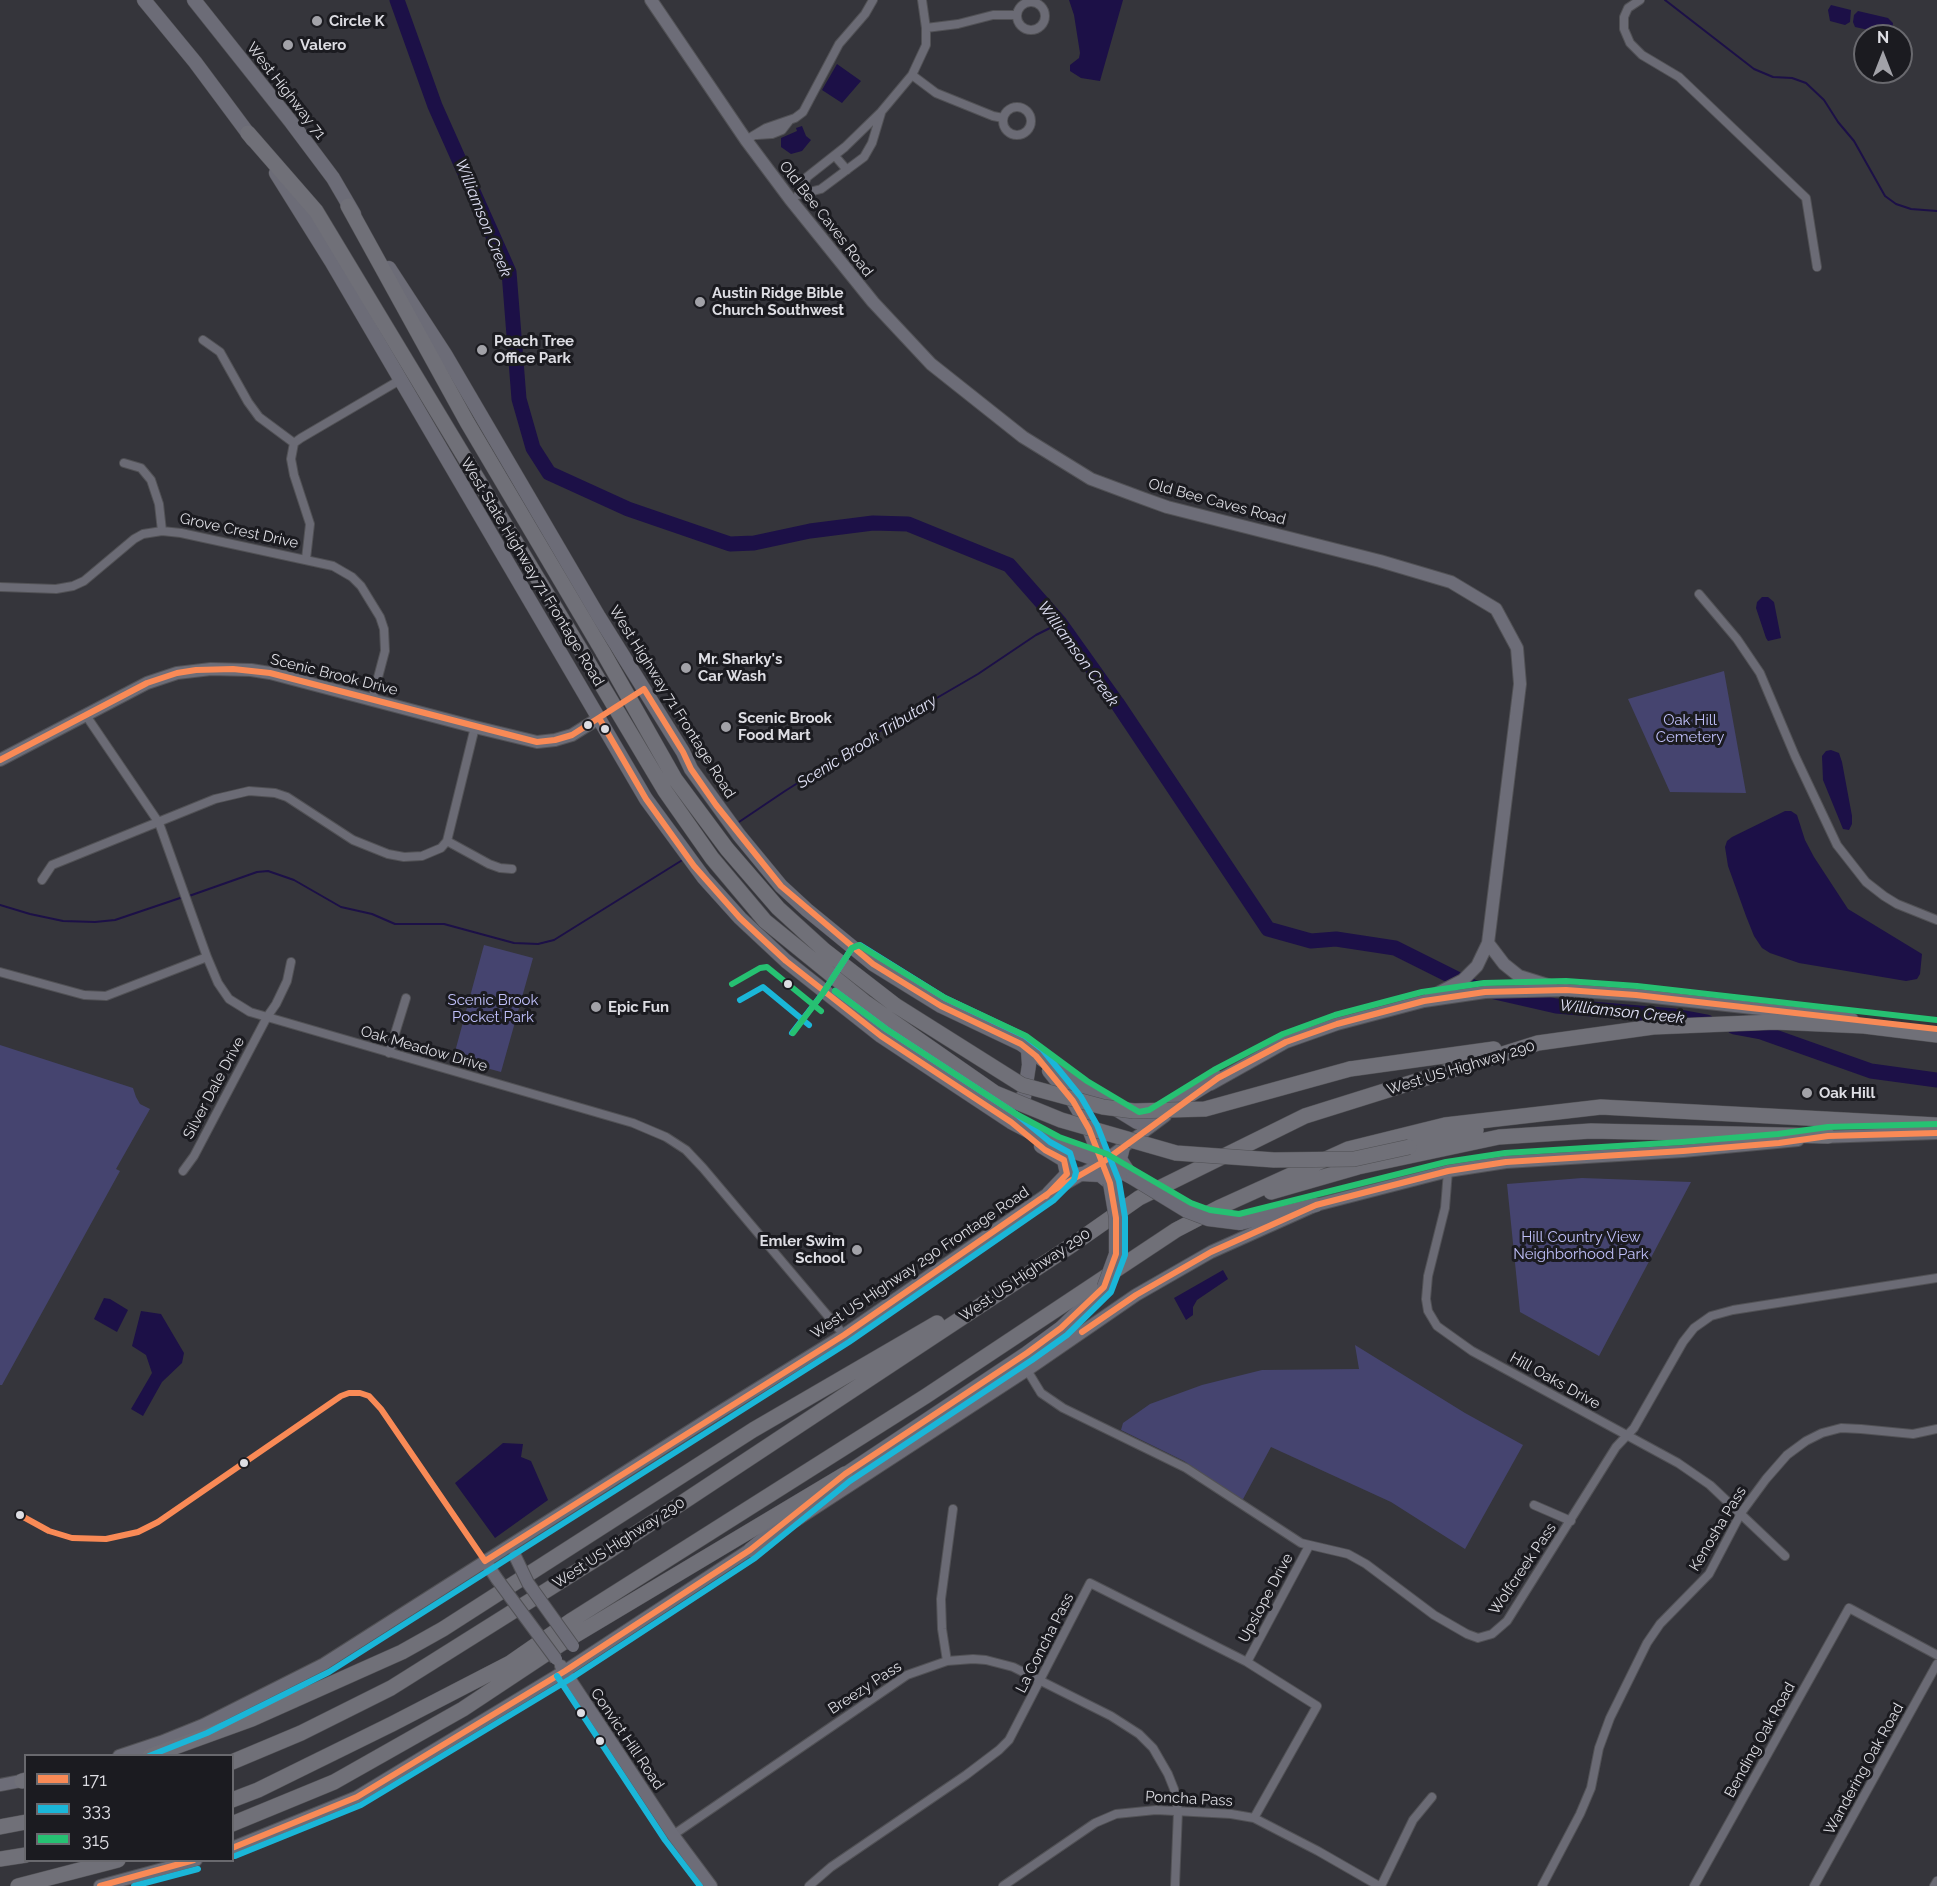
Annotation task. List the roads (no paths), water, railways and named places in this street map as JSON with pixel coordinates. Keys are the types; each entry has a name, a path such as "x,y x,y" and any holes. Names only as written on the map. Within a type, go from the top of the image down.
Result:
{"highway":[{"path":"248,133 316,211 665,790 712,858 765,921 866,1003 995,1093 1061,1120 1176,1153 1274,1160 1354,1159 1528,1117"},
{"path":"348,206 467,422 675,779 727,849 778,908 824,950 895,1005 1022,1085 1103,1107 1134,1111 1205,1109 1350,1069 1538,1043"},
{"name":"West US Highway 290","path":"234,1761 301,1733 391,1688 606,1553 1072,1245 1139,1198 1305,1116 1538,1043 1653,1027 1775,1022 1864,1026 1937,1035"},
{"path":"234,1799 258,1790 382,1729 510,1663 659,1565 926,1396 1176,1230 1220,1207 1348,1149 1445,1125 1601,1107 1937,1125"},
{"path":"1220,1207 1358,1167 1499,1137 1592,1131 1828,1136"},
{"path":"153,1754 252,1719 402,1652 443,1629 753,1430 1072,1245"},
{"path":"234,1823 334,1782 463,1709 845,1474"},
{"path":"568,1644 659,1565"},
{"path":"0,1827 24,1822"},
{"path":"0,1859 24,1856"},
{"path":"18,1886 110,1862"}],"main road":[{"name":"West State Highway 71 Frontage Road","path":"144,0 195,62 274,169 331,261 646,799 682,851 740,918 786,962 882,1036 1011,1122 1055,1145 1103,1162 1187,1210 1208,1219 1240,1223 1316,1205"},
{"name":"West Highway 71","path":"194,0 333,178 348,206"},
{"name":"Old Bee Caves Road","path":"651,0 873,302 931,364 1023,437 1091,479 1167,507 1380,561 1451,582 1496,609 1517,648 1520,684 1488,943 1476,966 1463,980 1424,1001"},
{"name":"West Highway 71 Frontage Road","path":"348,206 445,354 691,769 725,817 781,886 873,964 941,1006 973,1020 1032,1053 1137,1122 1153,1118 1218,1078"},
{"name":"Scenic Brook Drive","path":"0,760 147,683 163,677 211,669 270,673 475,728 537,742 572,735 599,718"},
{"path":"1488,943 1504,964 1519,976 1566,990"},
{"path":"882,1036 871,1024 867,1008 879,992 900,989 941,1006"},
{"name":"West US Highway 290 Frontage Road","path":"122,1754 161,1742 203,1725 324,1664 844,1335 1049,1193 1103,1162 1218,1078 1286,1042 1337,1024 1424,1001 1485,992 1566,990 1636,995 1937,1029"},
{"path":"977,1099 1012,1104 1024,1097 1032,1053"},
{"path":"750,1550 845,1474 1061,1328 1104,1287 1116,1254 1116,1218 1110,1183 1089,1129 1073,1101 1032,1053"},
{"path":"1011,1122 1046,1150 1064,1160 1067,1174 1049,1193"},
{"path":"234,1847 357,1797 565,1671 1027,1370 1136,1295 1211,1252 1316,1205 1448,1171 1506,1162 1683,1151 1779,1143 1828,1136 1937,1133"},
{"path":"1124,1146 1120,1159 1132,1178"},
{"path":"1080,1174 1100,1175 1110,1183"},
{"path":"522,1538 515,1556 528,1583 568,1644 580,1649 600,1648"},
{"name":"Convict Hill Road","path":"485,1561 565,1671 673,1835 711,1886"},
{"path":"0,1785 24,1780"},
{"path":"100,1886 189,1862"}],"street":[{"path":"752,138 782,130 789,121 802,112 839,44 865,14 873,0"},
{"path":"795,196 807,177 835,156 881,112 912,75 926,45 922,0"},
{"path":"1640,0 1628,8 1624,17 1624,29 1630,43 1642,55 1679,77 1806,198 1817,267"},
{"path":"926,28 958,24 993,15 1017,15"},
{"path":"912,75 936,93 993,117 1003,118"},
{"path":"795,196 821,189 864,157 872,143 881,112"},
{"path":"835,156 847,170"},
{"path":"203,340 220,351 248,402 259,417 294,443"},
{"path":"306,559 310,524 294,475 291,459 294,443 400,380"},
{"path":"124,463 141,468 151,480 159,504 162,531"},
{"name":"Grove Crest Drive","path":"0,587 56,589 73,586 84,581 134,539 143,534 162,531 181,533 333,566 352,577 366,592 384,629 385,651 372,700"},
{"path":"1699,594 1737,639 1760,673 1837,845 1866,882 1884,896 1897,904 1937,920"},
{"name":"Oak Meadow Drive","path":"85,714 159,823 207,957 218,983 229,999 245,1010 267,1017 633,1123 666,1137 686,1150 703,1168 844,1335"},
{"path":"42,880 52,866 215,799 234,793 263,791 287,797 353,840 388,854 404,857 422,856 441,848 447,841 475,728"},
{"path":"447,841 489,864 512,869"},
{"path":"0,972 84,995 106,996 207,957"},
{"name":"Silver Dale Drive","path":"183,1171 195,1156 287,981 291,962"},
{"path":"389,1053 406,998"},
{"name":"Hill Oaks Drive","path":"1448,1171 1445,1208 1428,1276 1426,1299 1431,1318 1445,1333 1472,1351 1678,1463 1710,1485 1785,1556"},
{"name":"Wolfcreek Pass","path":"1027,1370 1035,1385 1051,1401 1186,1468 1256,1515 1309,1546 1348,1554 1366,1564 1434,1615 1478,1638 1492,1634 1506,1621 1616,1447 1634,1428 1683,1342 1694,1328 1711,1316 1733,1310 1937,1278"},
{"name":"Kenosha Pass","path":"1542,1886 1580,1814 1591,1788 1599,1748 1610,1718 1647,1643 1660,1624 1709,1574 1741,1513 1766,1479 1787,1455 1822,1433 1851,1428 1913,1434 1937,1429"},
{"path":"1534,1505 1570,1521"},
{"path":"946,1661 941,1599 953,1509"},
{"name":"Upslope Drive","path":"1247,1662 1309,1546"},
{"name":"La Concha Pass","path":"809,1886 831,1867 999,1750 1009,1740 1042,1680 1090,1583 1247,1662 1317,1706 1254,1818"},
{"name":"Bending Oak Road","path":"1694,1886 1849,1608 1937,1655"},
{"name":"Breezy Pass","path":"673,1835 907,1675 946,1661 973,1659 1013,1667 1042,1680 1111,1716 1139,1734 1161,1761 1174,1789 1178,1811 1175,1886"},
{"name":"Wandering Oak Road","path":"1814,1886 1937,1664"},
{"path":"1380,1886 1413,1820 1432,1797"},
{"name":"Poncha Pass","path":"1003,1886 1095,1823 1116,1814 1139,1810 1231,1814 1254,1818 1380,1886"},
{"path":"1934,1886 1937,1881"}],"waterway":[{"name":"Williamson Creek","path":"397,0 435,106 509,272 519,399 533,448 549,473 628,509 730,544 754,543 810,531 873,523 908,524 1009,565 1060,623 1117,703 1268,929 1311,941 1336,939 1395,948 1473,987 1556,1006 1675,1016 1707,1022"},
{"path":"1665,0 1754,69 1773,77 1792,78 1806,83 1824,100 1854,141 1885,196 1896,204 1911,209 1937,211"},
{"name":"Scenic Brook Tributary","path":"736,824 880,731 978,674 1036,635 1060,623"},
{"path":"189,896 257,872 268,871 294,880 341,907 372,914 395,924 444,924 514,943 538,944 554,940 684,859"},
{"path":"0,905 63,921 95,922 115,920 183,897"},
{"name":"Williamson Creek","path":"1734,1027 1761,1032 1871,1071 1937,1080"}],"place":[{"name":"Circle K","path":"317,21"},
{"name":"Valero","path":"288,45"},
{"name":"Austin Ridge Bible Church Southwest","path":"700,302"},
{"name":"Peach Tree Office Park","path":"482,350"},
{"name":"Mr. Sharky's Car Wash","path":"686,668"},
{"name":"Scenic Brook Food Mart","path":"726,727"},
{"name":"Epic Fun","path":"596,1007"},
{"name":"Oak Hill","path":"1807,1093"},
{"name":"Emler Swim School","path":"857,1250"}],"park label":[{"name":"Oak Hill Cemetery","path":"1690,728"},
{"name":"Scenic Brook Pocket Park","path":"493,1008"},
{"name":"Hill Country View Neighborhood Park","path":"1581,1246"}]}
